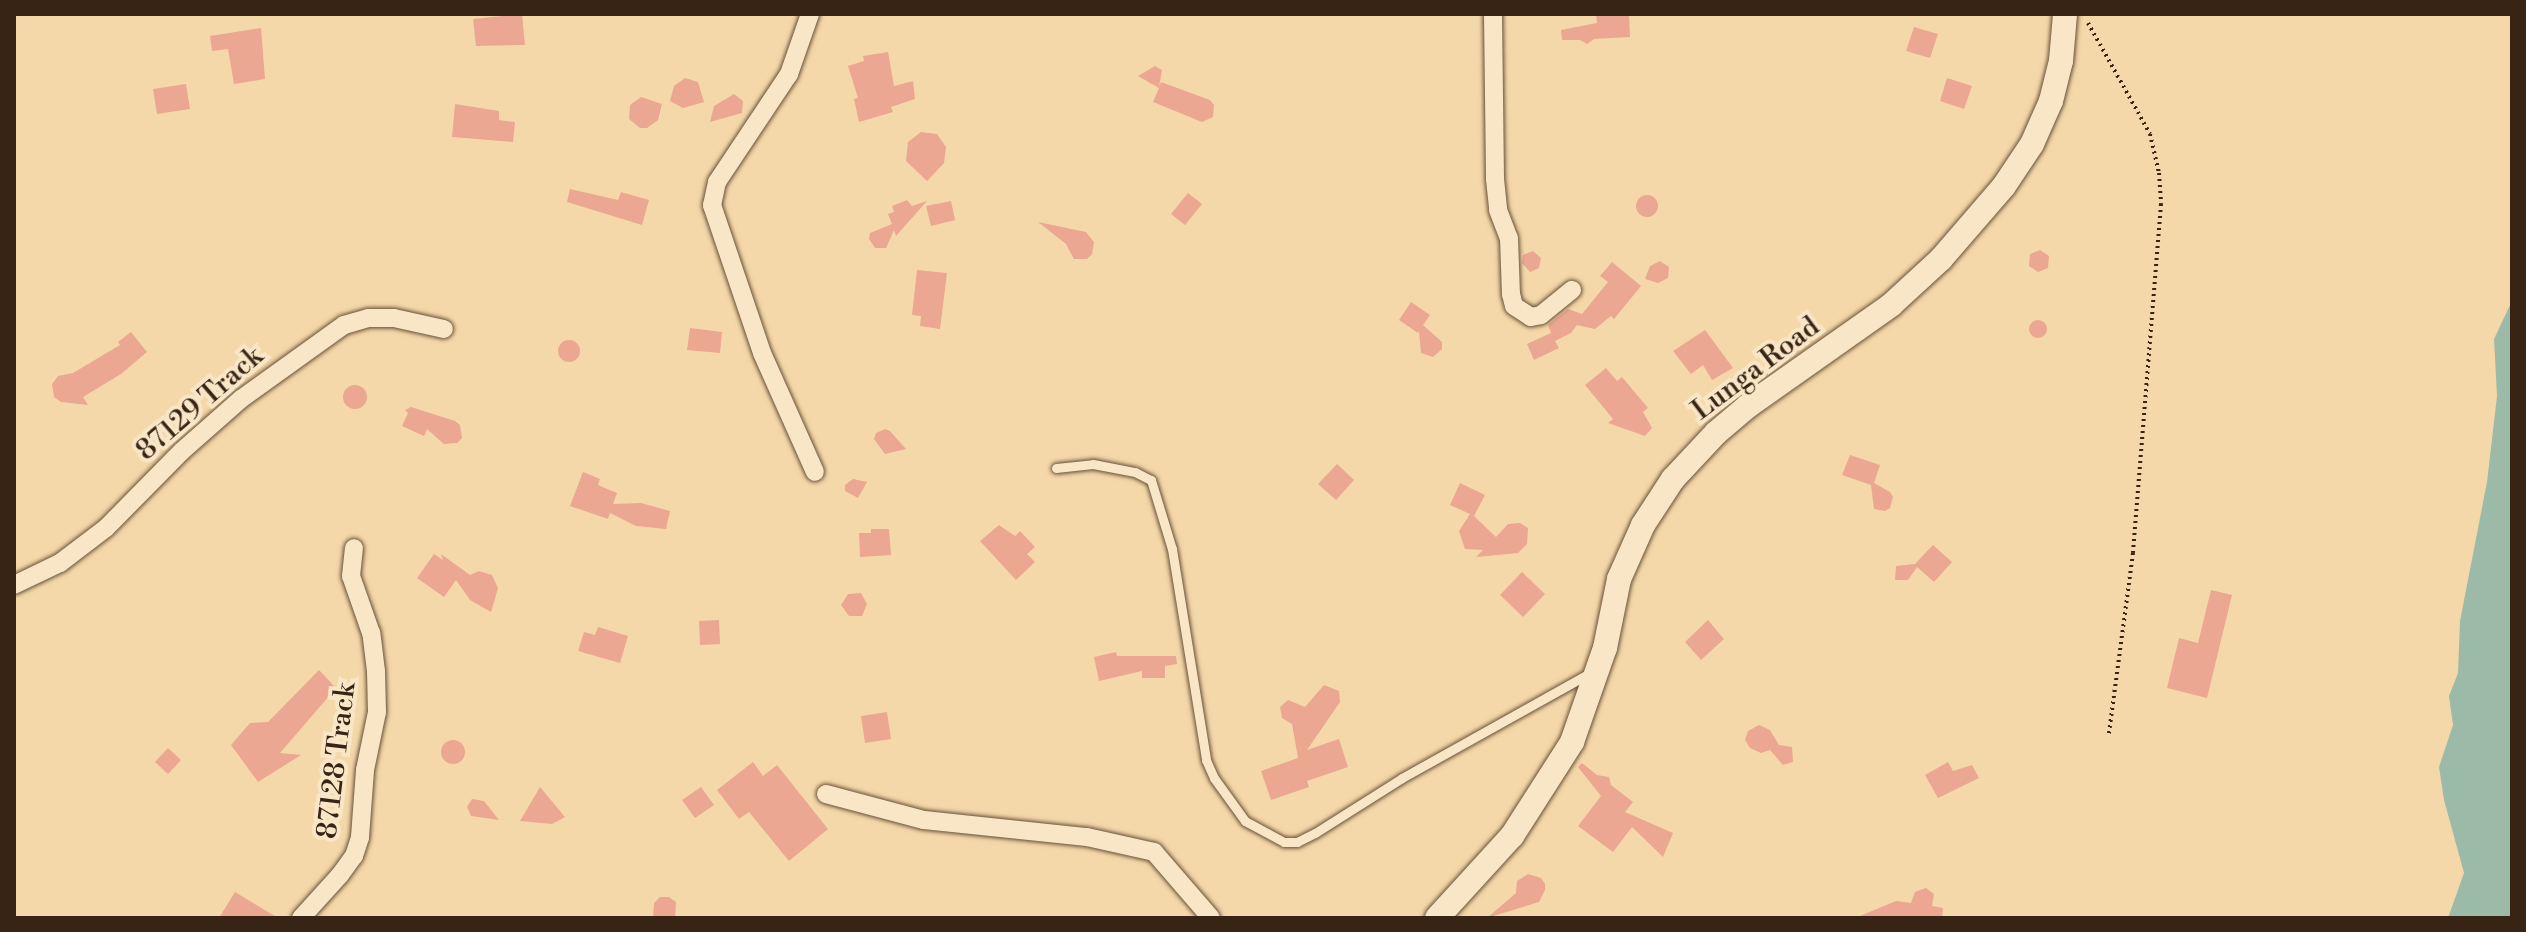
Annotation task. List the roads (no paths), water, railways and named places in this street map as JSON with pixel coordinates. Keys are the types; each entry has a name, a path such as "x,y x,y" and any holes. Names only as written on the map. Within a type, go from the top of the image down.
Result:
{"street":[{"path":"810,14 789,74 717,182 712,205 762,353 815,472"},
{"path":"1493,14 1495,179 1498,210 1509,238 1514,306 1531,317 1553,307 1572,290"},
{"name":"Lunga Road","path":"1437,918 1512,836 1572,742 1598,668 1619,579 1643,525 1673,479 1716,433 1748,406 1891,305 1941,259 2004,186 2032,144 2051,101 2061,61 2065,14"},
{"name":"87129 Track","path":"14,585 60,563 106,528 182,451 241,399 344,325 368,318 394,318 444,329"},
{"name":"87128 Track","path":"301,918 354,856 360,837 365,770 377,712 371,633 351,576 354,548"},
{"path":"826,794 924,820 1087,837 1154,852 1211,918"}],"lane":[{"path":"1056,468 1093,464 1135,472 1151,480 1172,549 1206,760 1214,778 1245,821 1276,839 1297,842 1315,833 1402,778 1598,668"}]}
